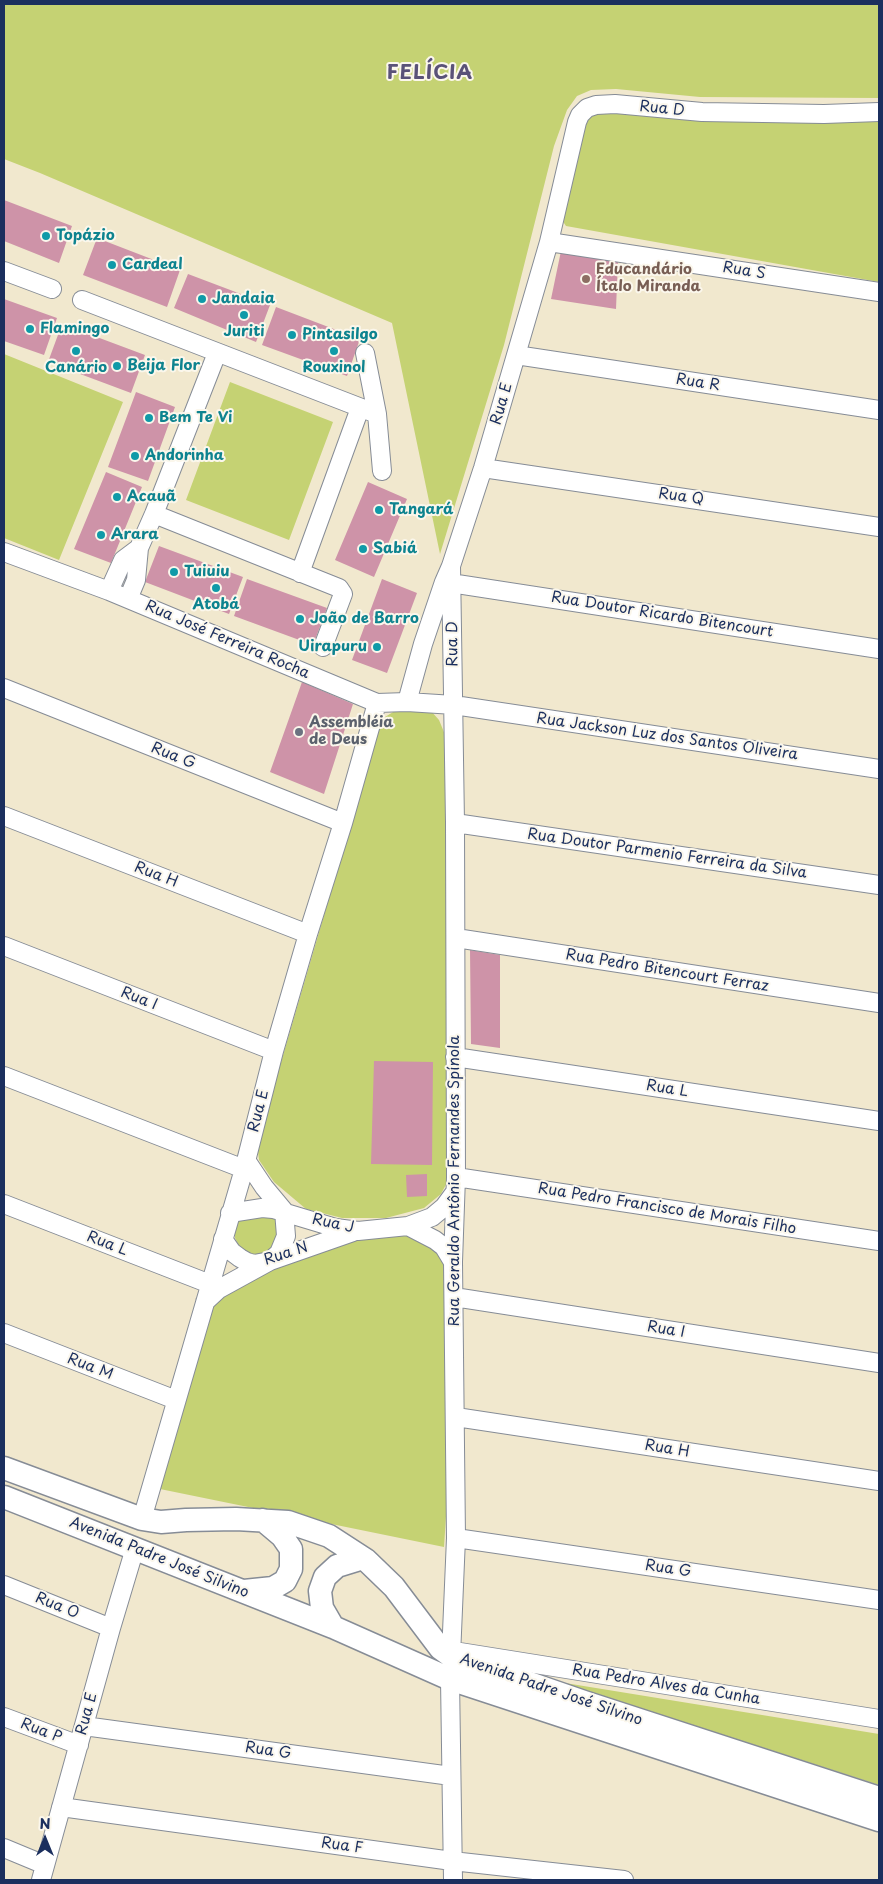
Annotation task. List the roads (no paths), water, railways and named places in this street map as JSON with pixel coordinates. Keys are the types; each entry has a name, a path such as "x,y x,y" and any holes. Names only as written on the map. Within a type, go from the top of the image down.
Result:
{"main road":[{"name":"Avenida Padre José Silvino","path":"4,1468 142,1519 161,1522 236,1518 288,1522 329,1536 363,1558 394,1587 440,1648 584,1702 879,1798"},
{"name":"Avenida Padre José Silvino","path":"4,1497 333,1627 450,1679 879,1820"},
{"path":"243,1591 273,1588 285,1580 291,1569 291,1549 282,1536 263,1520"},
{"path":"333,1627 322,1608 320,1590 325,1578 337,1566 363,1558"}],"street":[{"name":"Rua D","path":"548,242 577,122 586,108 596,105 615,104 702,112 824,114 879,112"},
{"name":"Rua S","path":"548,242 879,292"},
{"name":"Rua E","path":"407,702 423,644 448,583 548,242"},
{"path":"4,271 52,289"},
{"path":"82,300 377,414"},
{"path":"128,600 136,580 139,548 217,353"},
{"path":"365,353 377,414 382,471"},
{"name":"Rua R","path":"516,355 879,410"},
{"path":"300,573 360,408"},
{"name":"Rua Q","path":"483,468 879,527"},
{"path":"154,514 342,590 343,594 323,647"},
{"path":"109,592 123,560 139,548"},
{"name":"Rua José Ferreira Rocha","path":"4,552 109,592 377,703 407,702 454,705"},
{"name":"Rua D","path":"448,583 454,705"},
{"name":"Rua Doutor Ricardo Bitencourt","path":"448,583 879,649"},
{"name":"Rua G","path":"4,688 343,823"},
{"name":"Rua E","path":"142,1519 245,1165 274,1051 377,703"},
{"name":"Rua Jackson Luz dos Santos Oliveira","path":"454,705 879,769"},
{"name":"Rua Geraldo Antônio Fernandes Spínola","path":"452,1653 456,1538 453,1262 456,1185 456,824 454,705"},
{"name":"Rua H","path":"4,816 308,934"},
{"name":"Rua Doutor Parmenio Ferreira da Silva","path":"456,824 879,885"},
{"name":"Rua Pedro Bitencourt Ferraz","path":"456,938 879,1003"},
{"name":"Rua I","path":"4,946 274,1051"},
{"name":"Rua L","path":"455,1057 879,1121"},
{"path":"4,1076 245,1165 284,1211 286,1236 279,1253 270,1261 219,1289 204,1302"},
{"name":"Rua J","path":"230,1213 262,1208 284,1211 336,1228 358,1230 408,1226 432,1217 444,1207 456,1185"},
{"name":"Rua Pedro Francisco de Morais Filho","path":"456,1185 879,1241"},
{"name":"Rua L","path":"4,1204 210,1284"},
{"path":"408,1226 435,1240 444,1247 453,1262"},
{"name":"Rua N","path":"223,1239 232,1252 247,1262 254,1264 270,1261 358,1230"},
{"name":"Rua I","path":"454,1297 879,1363"},
{"name":"Rua M","path":"4,1333 176,1400"},
{"name":"Rua H","path":"456,1417 879,1481"},
{"name":"Rua G","path":"456,1538 879,1600"},
{"name":"Rua E","path":"43,1872 135,1548"},
{"name":"Rua O","path":"4,1585 111,1628"},
{"name":"Rua Pedro Alves da Cunha","path":"452,1653 879,1719"},
{"path":"450,1679 452,1880"},
{"name":"Rua P","path":"4,1717 79,1745"},
{"name":"Rua G","path":"84,1726 451,1776"},
{"name":"Rua F","path":"61,1807 452,1861 624,1880"},
{"path":"4,1848 43,1872"}],"place":[{"name":"Topázio","path":"46,236"},
{"name":"Cardeal","path":"112,265"},
{"name":"Educandário Ítalo Miranda","path":"586,279"},
{"name":"Jandaia","path":"202,299"},
{"name":"Juriti","path":"244,315"},
{"name":"Flamingo","path":"30,329"},
{"name":"Pintasilgo","path":"292,335"},
{"name":"Canário","path":"76,351"},
{"name":"Rouxinol","path":"334,351"},
{"name":"Beija Flor","path":"117,366"},
{"name":"Bem Te Vi","path":"149,418"},
{"name":"Andorinha","path":"135,456"},
{"name":"Acauã","path":"117,497"},
{"name":"Tangará","path":"379,510"},
{"name":"Arara","path":"101,535"},
{"name":"Sabiá","path":"363,549"},
{"name":"Tuiuiu","path":"174,572"},
{"name":"Atobá","path":"216,588"},
{"name":"João de Barro","path":"300,619"},
{"name":"Uirapuru","path":"377,647"},
{"name":"Assembléia de Deus","path":"299,732"}],"district":[{"name":"FELÍCIA","path":"430,73"}]}
